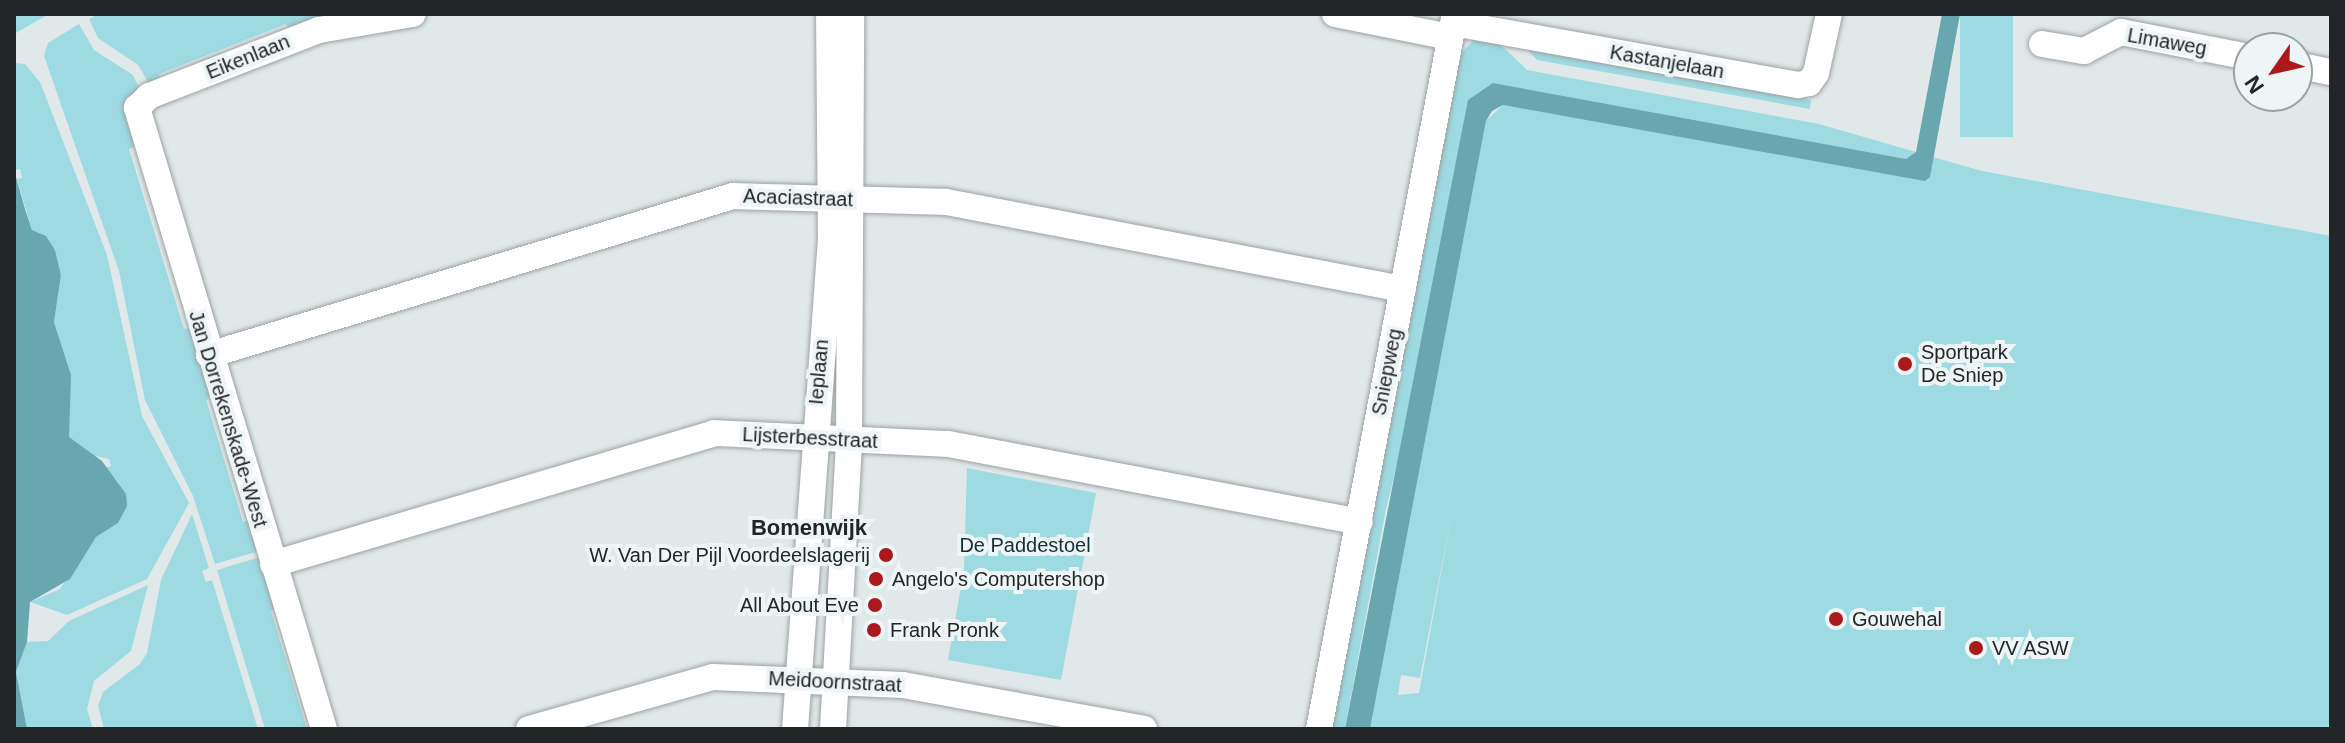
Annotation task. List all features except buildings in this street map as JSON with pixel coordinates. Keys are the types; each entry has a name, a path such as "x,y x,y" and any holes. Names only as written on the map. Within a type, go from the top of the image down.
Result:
{"street":[{"name":"Eikenlaan","path":"137,108 149,96 319,30 413,14"},
{"name":"Ieplaan","path":"829,14 842,199 849,441 833,729"},
{"name":"Ieplaan","path":"795,729 814,438 842,199 851,14"},
{"path":"1335,14 1453,25"},
{"name":"Kastanjelaan","path":"1453,25 1798,85 1809,83 1816,73 1829,14"},
{"name":"Sniepweg","path":"1319,729 1453,25"},
{"name":"Limaweg","path":"2042,44 2084,51 2121,32 2233,54"},
{"name":"Jan Dorrekenskade-West","path":"137,108 324,729"},
{"name":"Acaciastraat","path":"209,355 725,197 946,202 1403,289"},
{"name":"Lijsterbesstraat","path":"273,564 701,434 961,446 1360,522"},
{"name":"Meidoornstraat","path":"529,729 702,677 903,685 1144,729"}],"green space":[{"path":"14,14 49,14 14,34"},
{"path":"99,14 320,14 322,22 290,32 286,24 159,74 162,83 151,87 138,65 98,38 89,19"},
{"path":"1960,14 2013,14 2013,137 1960,137"},
{"path":"79,24 94,50 133,75 141,92 137,145 129,149 184,329 193,327 215,397 206,400 243,522 252,520 262,550 215,564 193,496 145,400 119,271 44,56 48,43"},
{"path":"1475,39 1498,42 1527,70 1819,124 1916,152 1906,159 1493,83 1386,509 1345,728 1331,729 1458,56"},
{"path":"1524,46 1811,100 1810,109 1537,60"},
{"path":"14,63 25,64 40,82 107,255 142,416 189,503 147,579 67,615 30,602 60,589 96,537 118,523 119,483 104,468 111,466 109,459 91,455 69,437 66,425 71,375 54,322 61,275 55,250 46,236 32,230 17,179 22,178 20,169 14,170"},
{"name":"Sportpark De Sniep","path":"1503,105 1930,177 1933,157 1982,171 2331,236 2331,729 1370,729 1486,121","holes":["1454,502 1419,693 1398,695 1401,675 1420,678"]},
{"name":"De Paddestoel","path":"967,468 1096,493 1061,680 948,660 964,570"},
{"path":"192,514 209,568 202,571 206,582 212,580 258,729 104,729 98,706 103,692 140,664 147,653 161,580"},
{"path":"263,556 279,607 271,611 307,729 265,729 217,570"},
{"path":"148,585 131,651 94,681 87,709 93,729 27,729 16,672 27,642 48,641 69,621"}],"shaded area":[{"path":"1942,14 1960,14 1930,177 1925,181 1503,105 1492,111 1486,121 1370,729 1345,729 1468,100 1493,83 1906,159 1916,152"},
{"path":"14,170 32,230 46,236 55,250 61,275 54,322 71,375 69,437 102,461 126,494 127,506 118,523 96,537 70,579 30,602 27,642 16,672 27,729 14,729"}],"place":[{"name":"Sportpark De Sniep","path":"1905,364"},
{"name":"W. Van Der Pijl Voordeelslagerij","path":"886,555"},
{"name":"Angelo's Computershop","path":"876,579"},
{"name":"All About Eve","path":"875,605"},
{"name":"Gouwehal","path":"1836,619"},
{"name":"Frank Pronk","path":"874,630"},
{"name":"VV ASW","path":"1976,648"}],"district":[{"name":"Bomenwijk","path":"809,528"}]}
